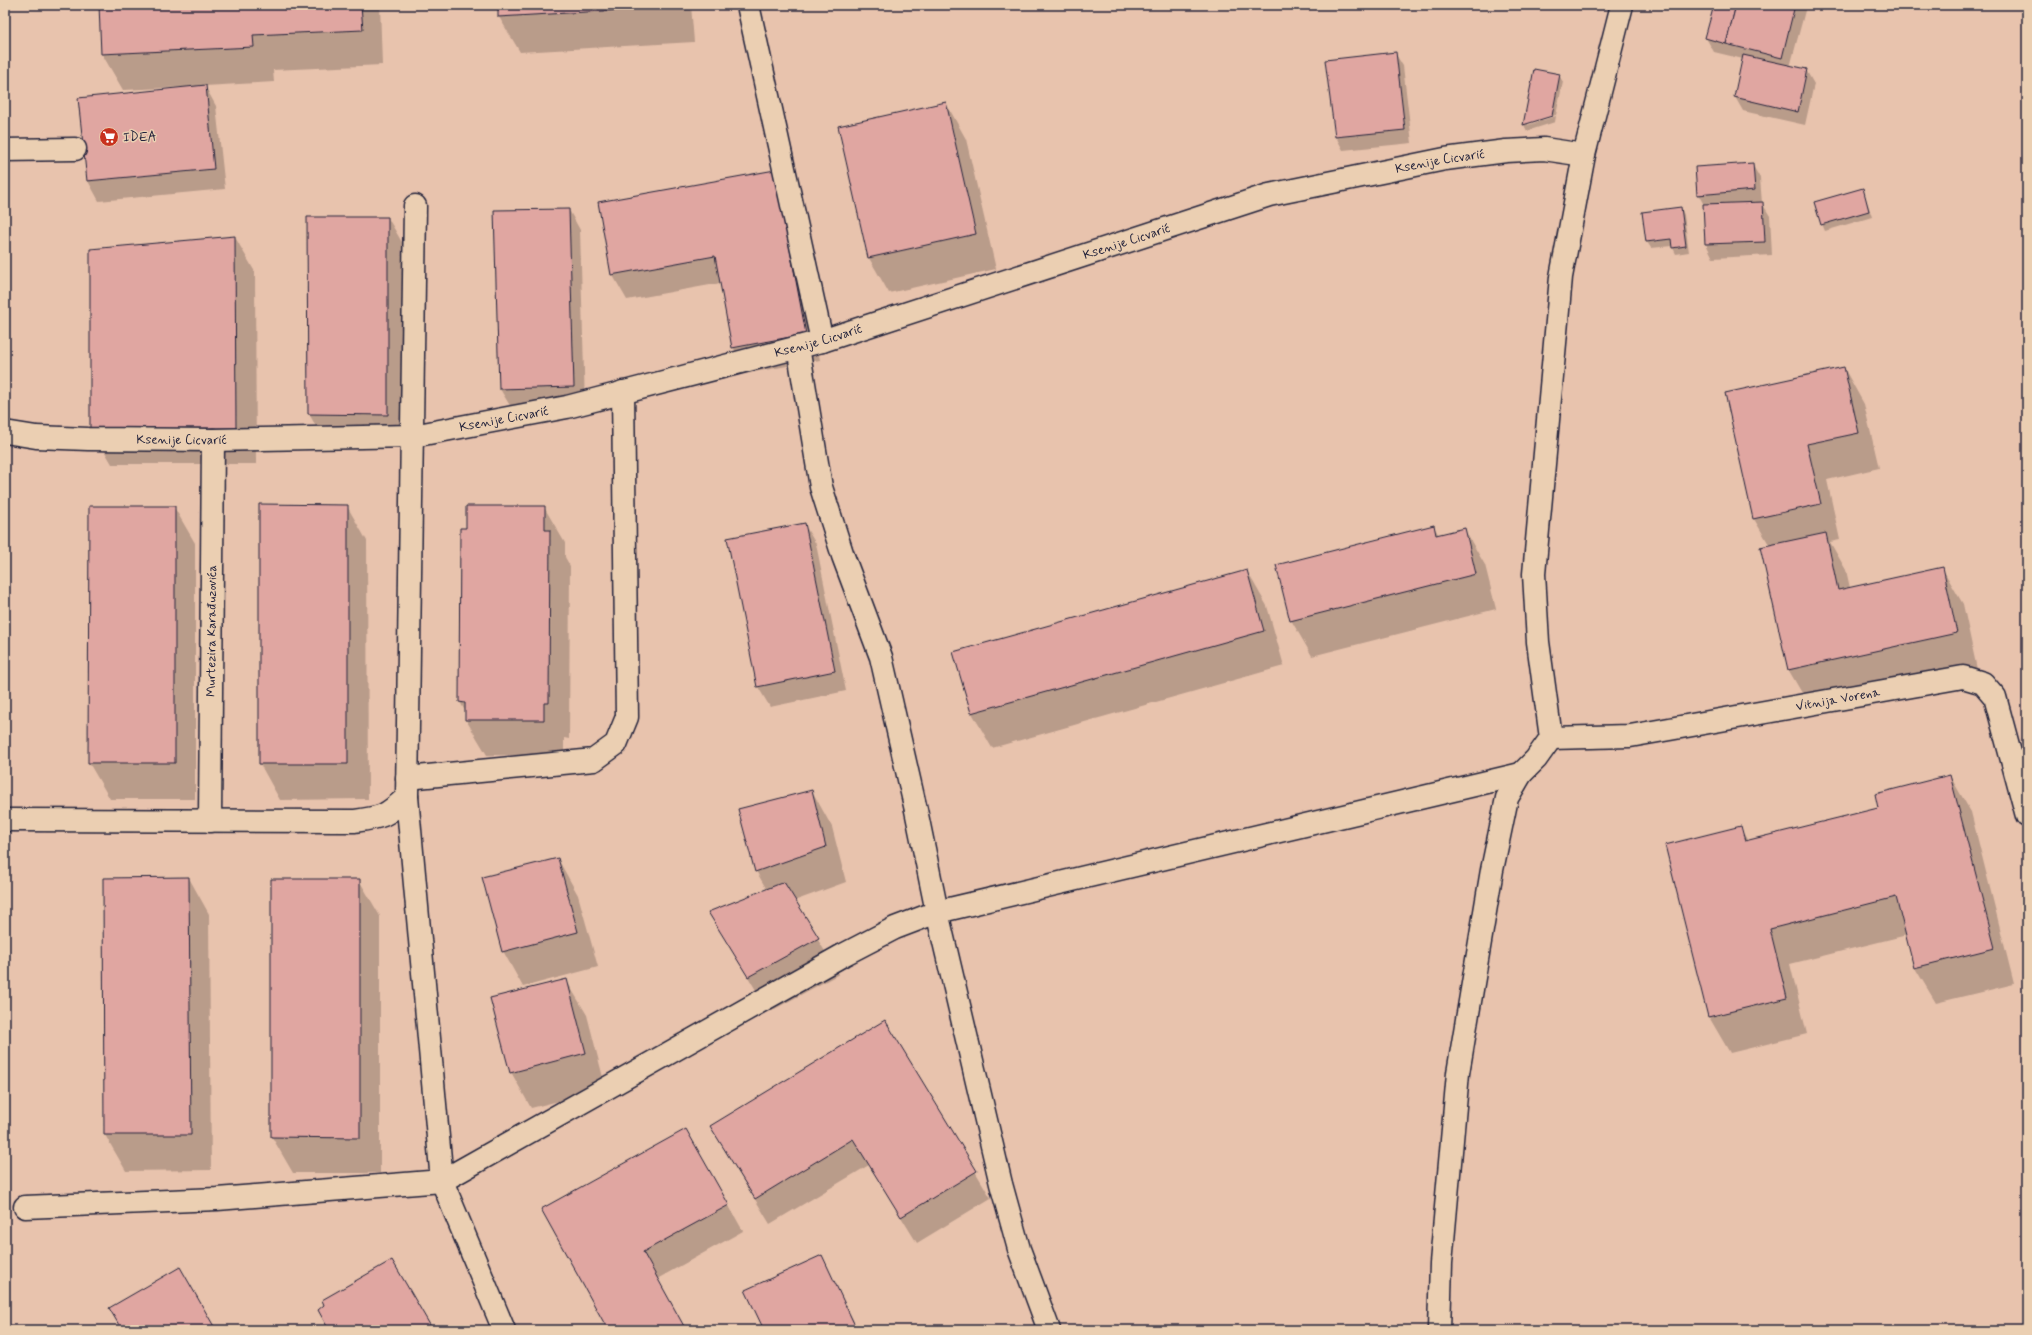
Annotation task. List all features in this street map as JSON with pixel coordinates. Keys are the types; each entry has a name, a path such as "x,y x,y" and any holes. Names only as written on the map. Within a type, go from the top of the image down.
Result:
{"street":[{"path":"748,5 822,340"},
{"path":"1438,1330 1441,1263 1458,1073 1492,870 1507,798 1521,774 1536,759 1551,738 1538,642 1534,574 1561,277 1574,197 1622,5"},
{"path":"5,150 75,149"},
{"name":"Ksenije Cicvarić","path":"5,432 36,436 213,440 413,436 567,407 798,347 1269,194 1445,159 1506,151 1544,149 1584,154"},
{"path":"415,206 407,787 442,1181 504,1330"},
{"path":"798,347 821,487 843,556 881,657 916,810 936,912 1010,1218 1031,1284 1049,1330"},
{"path":"5,820 354,821 380,818 392,810 407,787 594,760 616,744 627,717 623,392"},
{"name":"Murtezira Karađuzovića","path":"210,821 213,440"},
{"name":"Vitnija Vorena","path":"1551,738 1630,736 1963,677 1983,683 1995,697 2027,816"},
{"path":"25,1207 217,1199 442,1181 843,955 895,928 936,912 1521,774"}],"building":[{"path":"99,5 361,5 363,30 253,35 254,47 101,54"},
{"path":"498,5 674,5 674,7 498,17"},
{"path":"1714,5 1736,5 1726,44 1705,38"},
{"path":"1736,5 1795,5 1782,58 1726,44"},
{"path":"1396,52 1405,130 1335,137 1325,60"},
{"path":"1743,55 1807,69 1798,112 1734,97"},
{"path":"1534,69 1560,74 1552,116 1523,125"},
{"path":"206,85 214,169 87,181 78,98"},
{"path":"946,102 976,234 868,258 838,126"},
{"path":"1753,163 1755,190 1697,195 1695,167"},
{"path":"775,170 806,334 732,348 715,256 611,275 598,202"},
{"path":"1863,188 1869,211 1821,225 1814,202"},
{"path":"1763,202 1765,242 1705,244 1703,204"},
{"path":"1681,207 1686,246 1672,248 1671,239 1646,242 1642,212"},
{"path":"569,209 574,387 499,389 494,210"},
{"path":"307,217 388,217 388,415 308,414"},
{"path":"235,236 236,428 90,429 90,249"},
{"path":"1844,367 1859,433 1807,444 1821,504 1753,519 1725,393"},
{"path":"259,504 348,505 348,764 259,764"},
{"path":"89,506 175,506 175,763 88,763"},
{"path":"466,506 545,506 545,530 550,530 549,703 544,703 544,720 465,720 465,703 459,702 460,528 466,528"},
{"path":"805,523 835,671 757,687 727,538"},
{"path":"1434,525 1436,535 1465,528 1476,574 1290,621 1276,565"},
{"path":"1826,533 1838,590 1943,567 1957,633 1788,670 1760,547"},
{"path":"1247,570 1264,631 971,713 953,652"},
{"path":"1950,775 1995,948 1914,968 1896,897 1770,929 1787,998 1708,1017 1665,845 1741,826 1745,841 1878,808 1875,794"},
{"path":"812,790 826,847 755,872 738,809"},
{"path":"558,858 578,932 502,952 482,877"},
{"path":"189,877 191,1135 104,1135 103,878"},
{"path":"271,879 360,879 360,1138 271,1137"},
{"path":"784,882 819,938 748,977 708,912"},
{"path":"567,979 586,1053 510,1073 490,998"},
{"path":"885,1020 977,1171 901,1217 853,1139 755,1199 710,1126"},
{"path":"686,1129 729,1205 643,1252 685,1328 680,1330 608,1330 541,1209"},
{"path":"822,1255 857,1330 764,1330 745,1290"},
{"path":"392,1260 433,1330 329,1330 318,1310 324,1305 322,1300"},
{"path":"180,1267 216,1330 122,1330 109,1308"}],"place":[{"name":"IDEA","path":"109,137"}]}
